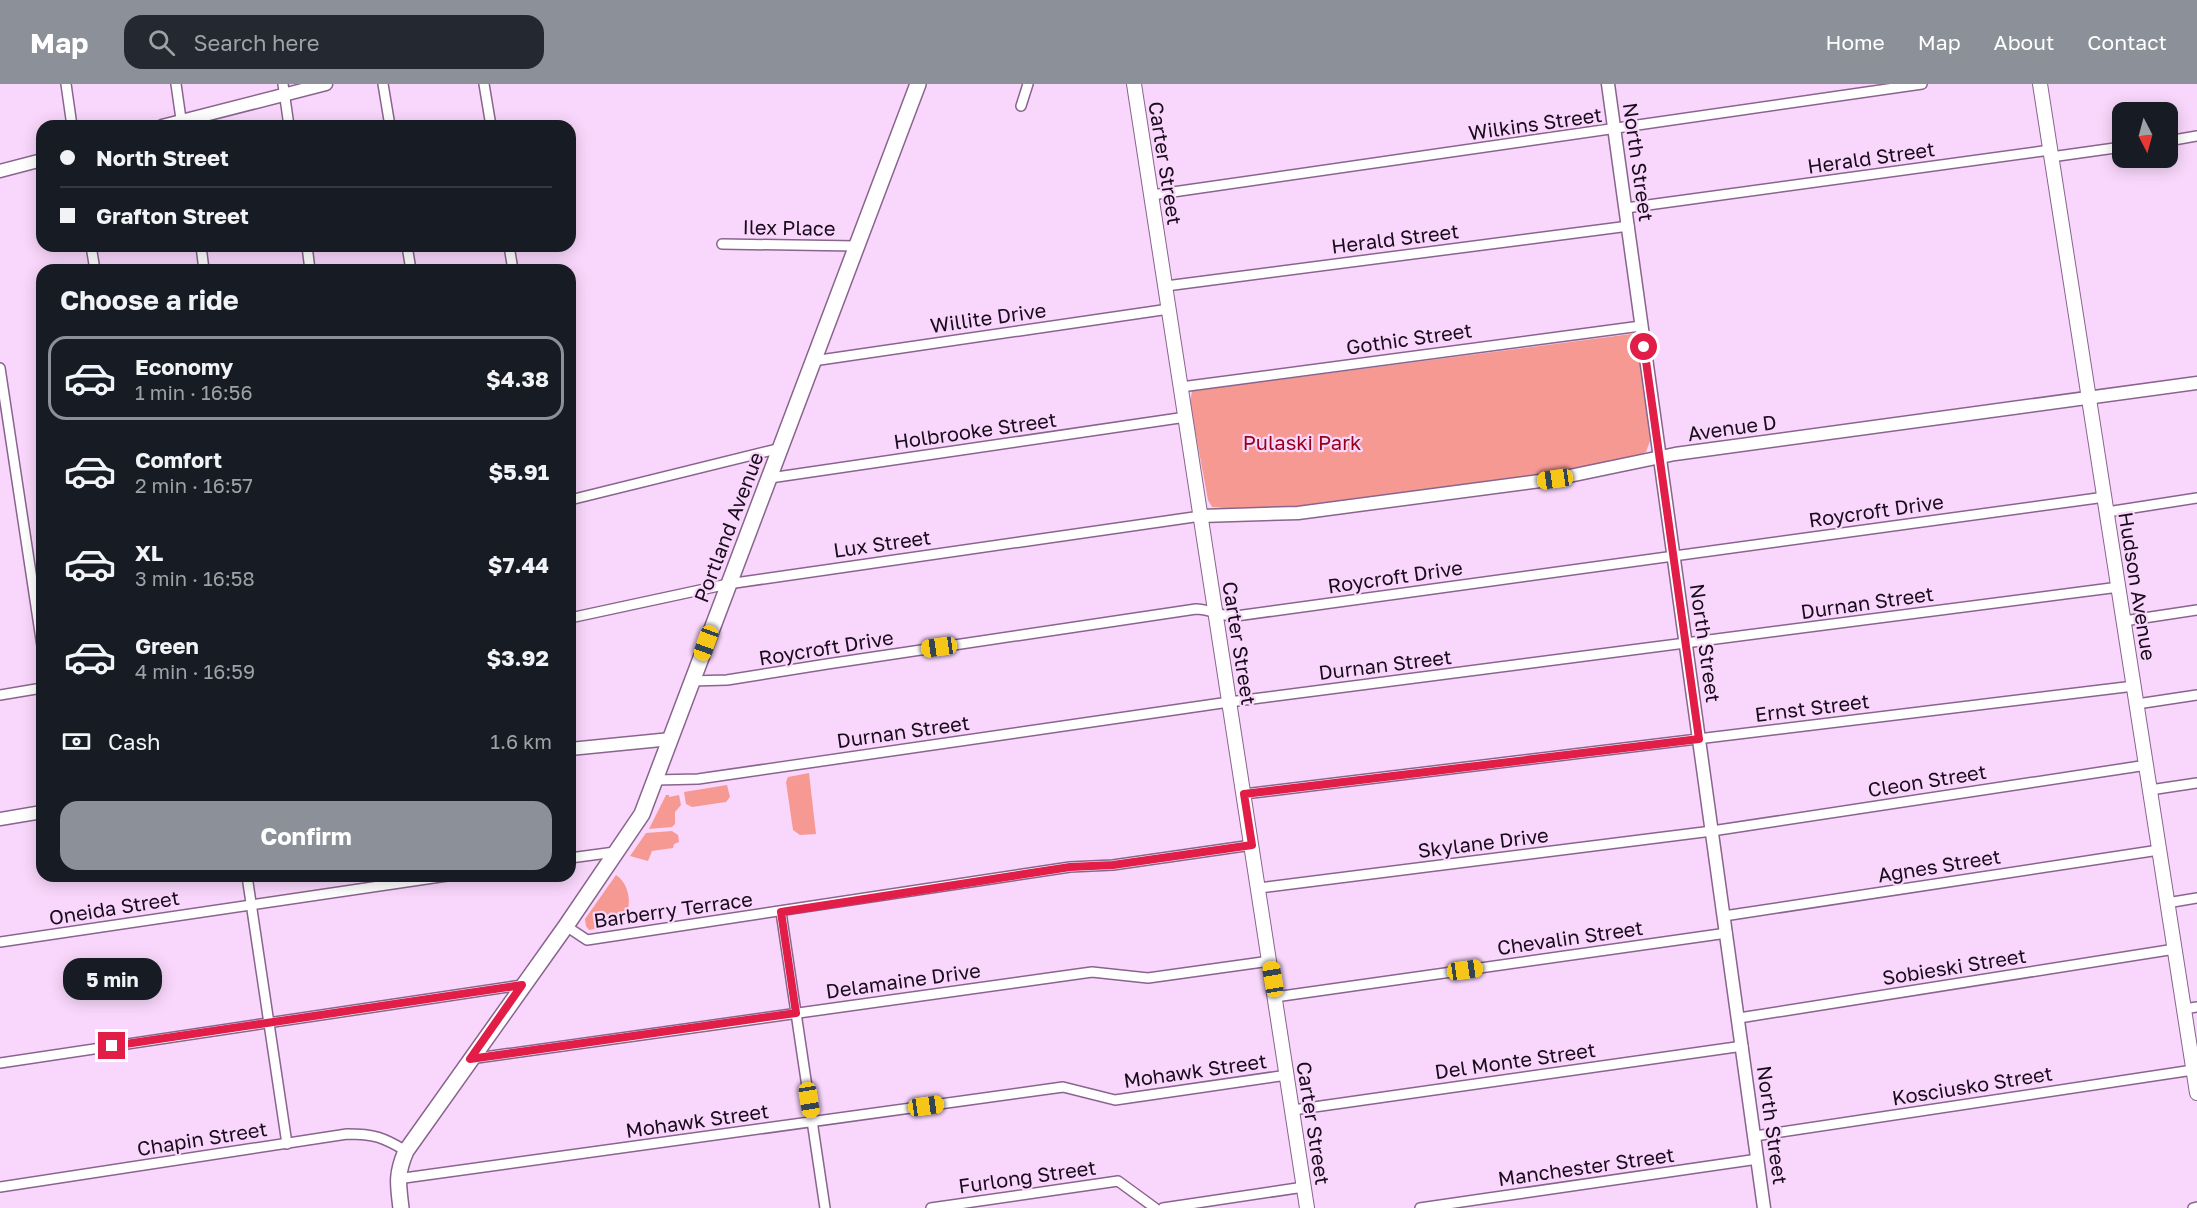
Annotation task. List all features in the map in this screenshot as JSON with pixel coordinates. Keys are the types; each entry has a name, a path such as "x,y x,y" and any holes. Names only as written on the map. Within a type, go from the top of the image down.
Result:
{"main road":[{"name":"Portland Avenue","path":"401,1208 397,1179 399,1166 406,1151 566,926 642,814 918,84"},
{"name":"Carter Street","path":"1134,84 1307,1208"},
{"name":"Hudson Avenue","path":"2040,84 2175,950 2190,1008 2193,1070 2197,1093"}],"street":[{"path":"66,84 71,120"},
{"path":"176,84 182,120"},
{"path":"191,120 284,89 326,84"},
{"path":"383,84 389,120"},
{"path":"484,84 490,120"},
{"path":"1021,106 1029,84"},
{"name":"North Street","path":"1608,84 1764,1208"},
{"name":"Wilkins Street","path":"1152,195 1922,84"},
{"path":"284,89 288,120"},
{"path":"2178,139 2197,136"},
{"name":"Herald Street","path":"1626,208 2112,148"},
{"path":"0,171 36,162"},
{"name":"Herald Street","path":"1166,286 1629,226"},
{"name":"Ilex Place","path":"722,244 856,246"},
{"name":"Willite Drive","path":"813,361 1169,309"},
{"name":"Gothic Street","path":"1181,387 1641,326"},
{"path":"0,368 36,606"},
{"name":"Avenue D","path":"1201,516 1287,513 1338,508 1555,479 1659,457 2197,383"},
{"name":"Holbrooke Street","path":"770,478 1186,417"},
{"path":"576,498 781,447"},
{"name":"Roycroft Drive","path":"692,681 727,681 1196,609 1215,612 1226,617 1236,616 2105,497"},
{"path":"2107,512 2197,498"},
{"name":"Lux Street","path":"576,617 728,584 1201,516"},
{"name":"Durnan Street","path":"656,780 698,779 1229,702 2119,587"},
{"path":"2124,621 2197,610"},
{"name":"Ernst Street","path":"1244,794 2134,686"},
{"path":"0,695 36,689"},
{"path":"2137,704 2197,695"},
{"path":"576,748 671,739"},
{"name":"Cleon Street","path":"1713,831 2147,765"},
{"path":"2150,790 2197,783"},
{"path":"0,819 36,814"},
{"name":"Skylane Drive","path":"1258,888 1713,831"},
{"name":"Barberry Terrace","path":"566,926 587,939 781,912 1070,867 1113,865 1252,845"},
{"name":"Agnes Street","path":"1724,916 2159,850"},
{"path":"576,857 615,852"},
{"path":"248,882 287,1144"},
{"name":"Oneida Street","path":"0,942 405,882"},
{"path":"2168,903 2197,898"},
{"path":"781,912 825,1208"},
{"name":"Chevalin Street","path":"1275,997 1727,933"},
{"name":"Sobieski Street","path":"1739,1018 2175,950"},
{"name":"Delamaine Drive","path":"470,1059 1092,972 1148,978 1270,961"},
{"path":"0,1063 522,985"},
{"name":"Del Monte Street","path":"1293,1110 1743,1046"},
{"name":"Kosciusko Street","path":"1755,1136 2193,1070"},
{"name":"Mohawk Street","path":"397,1179 1063,1088 1115,1100 1287,1075"},
{"name":"Chapin Street","path":"0,1187 347,1134 370,1134 390,1141 406,1151"},
{"name":"Manchester Street","path":"1420,1208 1758,1159"},
{"name":"Furlong Street","path":"931,1208 1118,1181 1155,1208"},
{"path":"1163,1208 1304,1187"}],"green space":[{"name":"Pulaski Park","path":"1631,334 1639,343 1650,441 1646,452 1634,457 1553,473 1308,507 1225,508 1212,507 1208,500 1190,403 1192,391"},
{"path":"809,773 816,834 800,835 793,830 786,782 788,777"},
{"path":"727,785 730,797 726,802 692,807 686,804 684,792"},
{"path":"666,795 669,797 679,795 681,805 675,812 675,824 672,827 649,829"},
{"path":"672,831 678,835 679,842 674,844 673,848 652,851 648,861 630,856 646,833"},
{"path":"616,875 628,892 629,902 626,914 618,925 589,930 585,919"}],"route":[{"path":"112,1046 522,985 470,1059 796,1013 781,912 1070,867 1113,865 1252,845 1244,794 1699,739 1644,347"}]}
